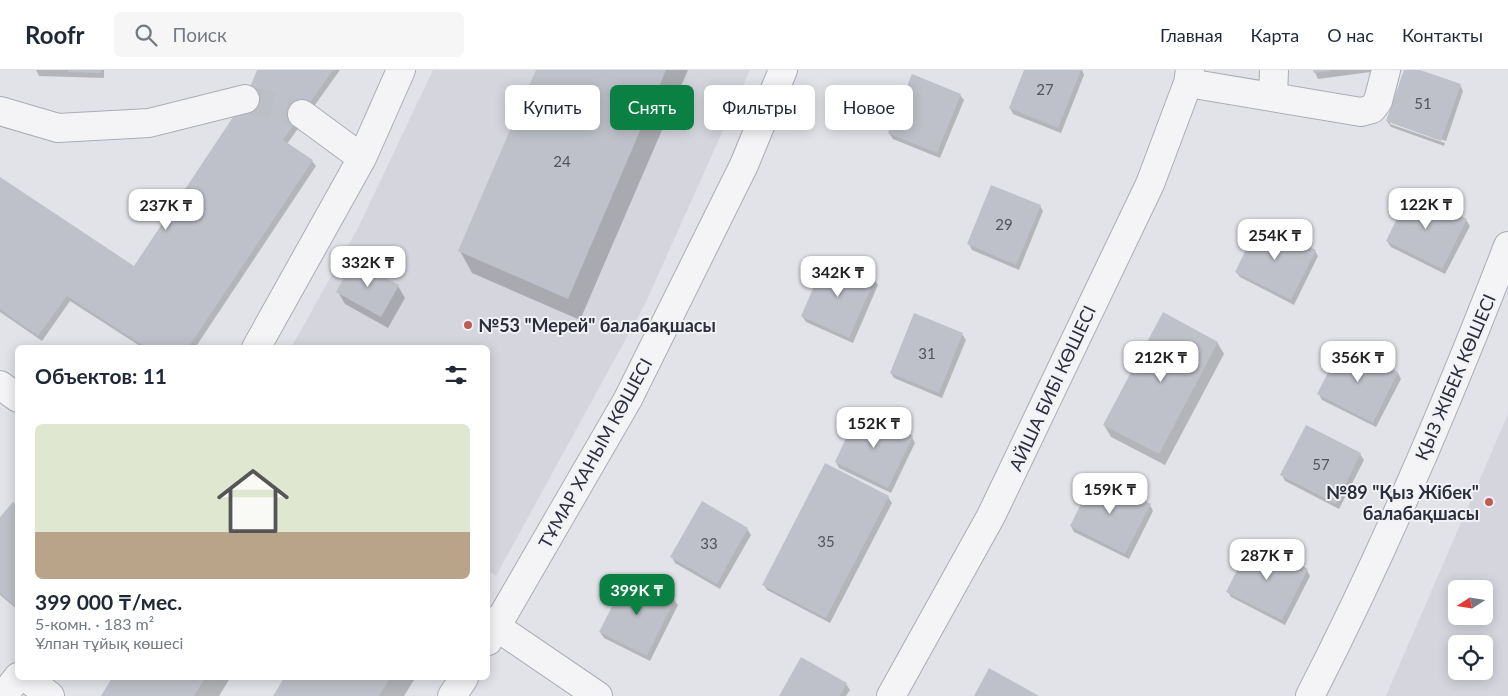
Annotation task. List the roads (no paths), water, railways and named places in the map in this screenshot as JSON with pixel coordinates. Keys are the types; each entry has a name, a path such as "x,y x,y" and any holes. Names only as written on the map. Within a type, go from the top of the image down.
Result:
{"street":[{"path":"258,345 362,158 400,70"},
{"name":"ТҰМАР ХАНЫМ КӨШЕСІ","path":"491,630 628,399 744,165 783,70"},
{"path":"1273,97 1274,70"},
{"path":"1189,76 1273,97 1361,112 1372,109 1378,101 1386,70"},
{"name":"АЙША БИБІ КӨШЕСІ","path":"891,696 996,507 1150,184 1189,76"},
{"path":"0,111 58,128 149,123 245,99"},
{"path":"302,114 362,158"},
{"name":"ҚЫЗ ЖІБЕК КӨШЕСІ","path":"1310,696 1353,613 1459,372 1508,246"},
{"path":"0,385 15,396"},
{"path":"491,630 598,696"},
{"path":"3,696 16,680"},
{"path":"30,680 50,696"},
{"path":"452,696 463,680"}],"tunnel":[{"path":"245,99 302,114"}],"place":[{"name":"№53 \"Мерей\" балабақшасы","path":"468,325"},
{"name":"№89 \"Қыз Жібек\" балабақшасы","path":"1489,502"}]}
